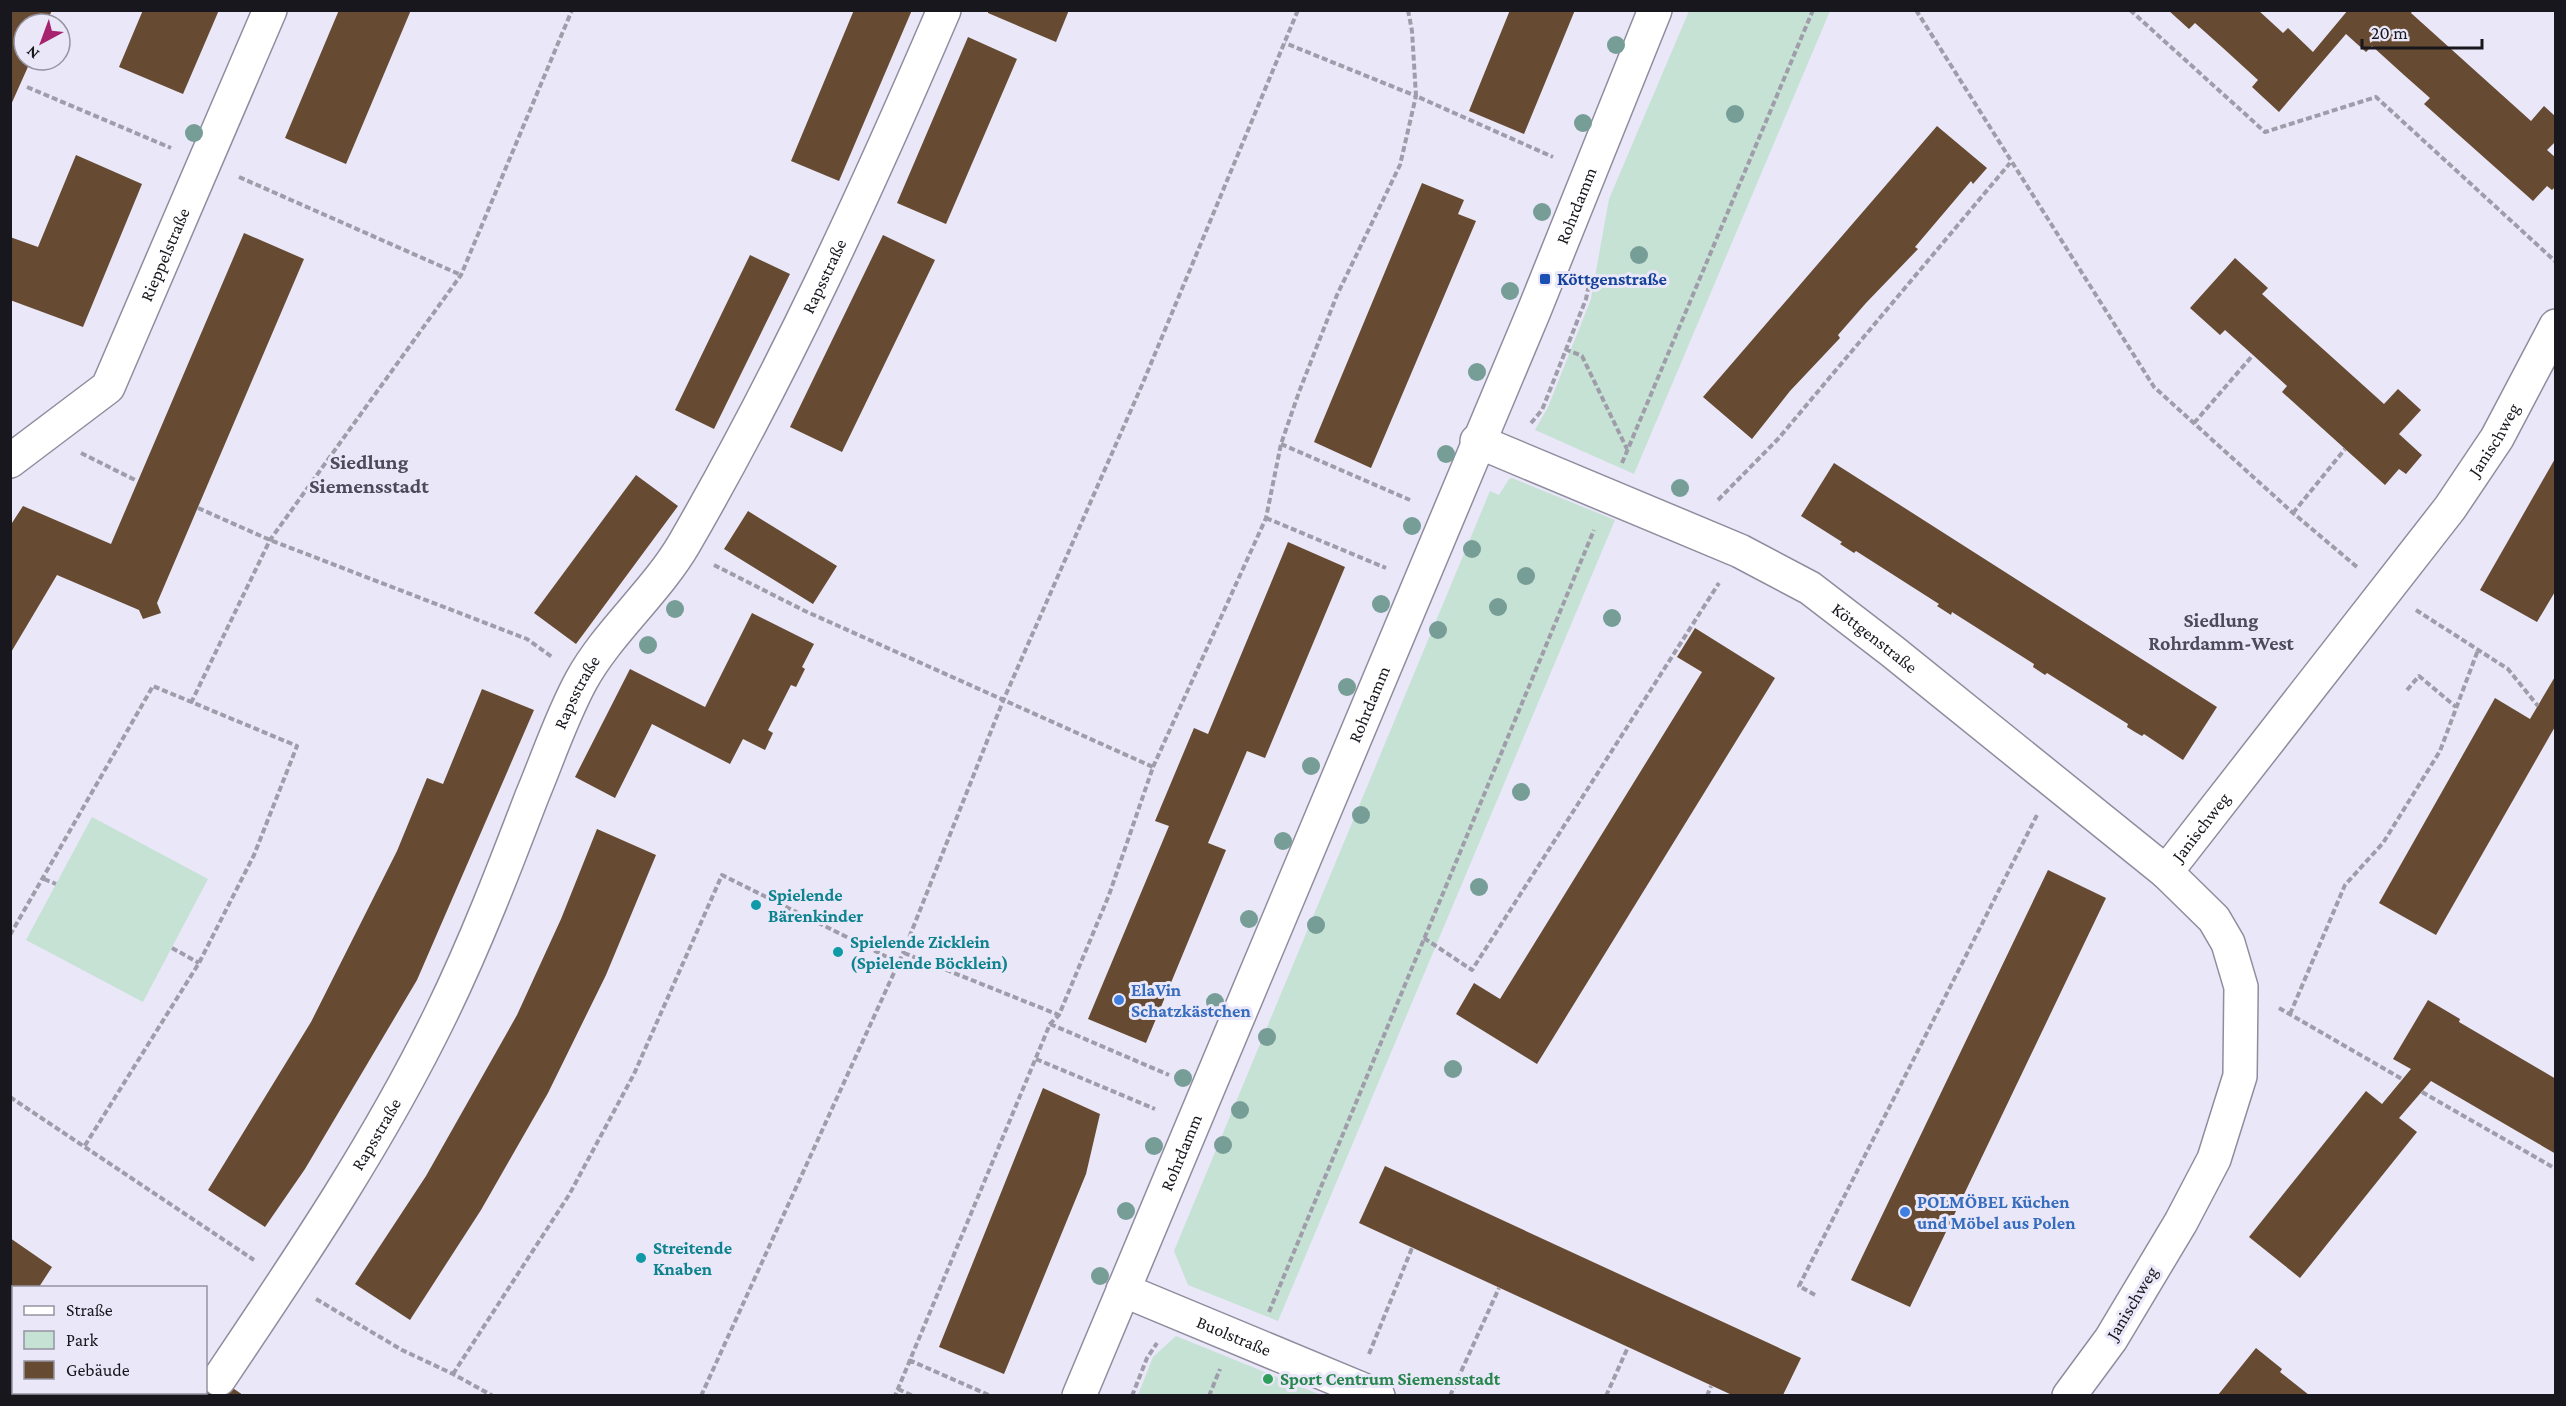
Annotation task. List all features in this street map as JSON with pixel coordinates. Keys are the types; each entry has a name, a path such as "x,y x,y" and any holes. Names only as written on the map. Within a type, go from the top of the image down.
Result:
{"street":[{"name":"Rieppelstraße","path":"10,461 108,387 270,10"},
{"name":"Rapsstraße","path":"219,1379 344,1191 441,1014 476,937 556,735 582,679 682,549 746,434 890,135 944,10"},
{"name":"Rohrdamm","path":"1079,1395 1477,441 1534,310 1655,10"},
{"name":"Janischweg","path":"2069,1395 2111,1339 2181,1222 2214,1159 2240,1076 2241,987 2228,943 2214,919 2166,872 2450,508 2497,438 2556,326"},
{"name":"Köttgenstraße","path":"1477,441 1740,551 1810,588 2166,872"},
{"name":"Buolstraße","path":"1123,1290 1378,1395"}],"path":[{"path":"191,703 270,540 461,275 572,10"},
{"path":"701,1395 903,953 1003,700 1142,385 1298,10"},
{"path":"895,1395 1050,1024 1059,1015 1109,895 1153,767 1266,518 1281,444 1337,295 1400,165 1416,96 1412,31 1408,10"},
{"path":"1618,471 1813,10"},
{"path":"1916,10 2010,163 2154,387 2293,513 2386,591 2508,669 2538,706"},
{"path":"2130,10 2265,132 2376,97 2556,262"},
{"path":"1284,43 1416,96 1553,157"},
{"path":"27,87 461,275"},
{"path":"1717,502 1778,439 2010,163"},
{"path":"1523,432 1542,410 1586,299 1592,268"},
{"path":"1558,345 1582,356 1628,449"},
{"path":"2194,423 2253,355"},
{"path":"43,435 137,481"},
{"path":"1281,444 1410,500"},
{"path":"2293,513 2345,449"},
{"path":"198,508 270,540 527,639 582,679"},
{"path":"1266,518 1390,570"},
{"path":"1265,1321 1594,529"},
{"path":"682,549 805,611 1153,767"},
{"path":"1424,938 1472,970 1740,551"},
{"path":"2290,1014 2345,885 2383,843 2440,751 2478,650"},
{"path":"2407,690 2419,676 2456,707"},
{"path":"10,935 153,686 297,746 254,855 200,963 84,1147"},
{"path":"1815,1295 1799,1286 2054,782"},
{"path":"453,1374 569,1195 591,1155 634,1074 722,875 897,963"},
{"path":"44,879 56,884"},
{"path":"172,948 200,963"},
{"path":"903,953 1059,1015"},
{"path":"2241,987 2402,1079"},
{"path":"1050,1024 1169,1075"},
{"path":"1036,1059 1155,1109"},
{"path":"2422,1092 2556,1169"},
{"path":"10,1097 285,1281 402,1350 494,1395"},
{"path":"1366,1363 1412,1248"},
{"path":"1450,1395 1500,1288"},
{"path":"1606,1395 1628,1347"},
{"path":"909,1360 992,1395"},
{"path":"1209,1395 1222,1363"},
{"path":"1707,1395 1711,1386"},
{"path":"897,1389 913,1395"}],"green space":[{"path":"1689,11 1830,11 1634,474 1535,430 1548,407 1591,299 1609,199"},
{"path":"1512,478 1615,520 1278,1321 1188,1285 1174,1251 1490,491 1499,495"},
{"path":"92,817 208,879 143,1002 26,940"},
{"path":"1176,1336 1321,1395 1138,1395 1153,1357"}],"building":[{"path":"10,10 52,10 51,12 12,12 12,72 26,72 10,107"},
{"path":"143,10 219,10 183,94 119,67"},
{"path":"339,10 411,10 346,164 285,138"},
{"path":"854,10 912,10 839,181 791,161"},
{"path":"988,10 1069,10 1056,42 988,13"},
{"path":"1510,10 1575,10 1524,134 1469,111"},
{"path":"2168,10 2258,10 2283,33 2288,28 2313,52 2348,10 2413,10 2411,13 2531,121 2544,106 2556,117 2556,141 2547,150 2556,158 2556,186 2552,190 2547,186 2533,201 2424,104 2430,98 2372,46 2366,52 2346,34 2279,112 2252,87 2258,80 2195,23 2189,29"},
{"path":"968,37 1017,59 946,224 897,203"},
{"path":"1937,126 1987,168 1973,184 1971,181 1915,247 1918,249 1838,335 1840,338 1790,391 1752,439 1703,397"},
{"path":"76,155 142,184 83,327 10,300 10,237 38,247"},
{"path":"1422,183 1464,200 1458,214 1476,221 1371,468 1314,442"},
{"path":"244,233 304,259 157,603 161,613 143,619 139,610 57,575 10,654 10,526 23,506 111,544"},
{"path":"883,235 935,260 842,452 790,427"},
{"path":"750,255 790,274 714,429 675,410"},
{"path":"2235,258 2268,288 2262,294 2384,404 2398,389 2421,410 2399,434 2422,455 2406,474 2399,469 2385,485 2282,392 2287,386 2253,355 2225,330 2220,335 2190,308"},
{"path":"2556,457 2556,590 2537,622 2480,590"},
{"path":"1834,463 2217,707 2183,760 2144,734 2142,736 2127,727 2128,724 2047,673 2045,675 2033,667 2034,664 1952,612 1951,615 1937,606 1939,604 1856,551 1854,553 1840,544 1842,542 1801,516"},
{"path":"636,475 678,506 576,644 534,613"},
{"path":"748,511 837,566 813,604 724,549"},
{"path":"1288,542 1345,567 1265,758 1247,751 1208,843 1226,850 1146,1043 1088,1019 1169,826 1155,821 1194,728 1208,734"},
{"path":"752,613 814,644 802,667 805,669 796,687 791,685 768,730 773,733 765,750 743,739 730,764 652,724 615,798 575,777 630,669 705,707"},
{"path":"1695,628 1775,678 1537,1064 1456,1014 1474,983 1500,999 1702,672 1677,657"},
{"path":"2556,675 2556,725 2436,935 2379,903 2495,698 2530,719"},
{"path":"482,689 534,710 417,980 305,1169 265,1227 208,1190 311,1022 397,851 427,778 443,784"},
{"path":"597,829 656,855 606,975 548,1093 481,1210 410,1320 355,1284 426,1176 517,1015 561,919"},
{"path":"2048,870 2106,898 1910,1307 1851,1280"},
{"path":"2428,1000 2460,1019 2459,1022 2556,1079 2556,1154 2431,1081 2399,1118 2417,1132 2300,1278 2249,1237 2366,1091 2382,1104 2411,1069 2393,1059"},
{"path":"1043,1088 1100,1114 1086,1174 1004,1374 939,1347"},
{"path":"1385,1166 1801,1358 1783,1395 1732,1395 1359,1223"},
{"path":"10,1238 52,1267 40,1286 12,1286 12,1318 10,1317"},
{"path":"2256,1348 2282,1369 2280,1372 2309,1395 2218,1395"},
{"path":"207,1371 243,1395 113,1395 207,1394"}],"place":[{"name":"Köttgenstraße","path":"1545,279"},
{"name":"Spielende Bärenkinder","path":"756,905"},
{"name":"Spielende Zicklein (Spielende Böcklein)","path":"838,952"},
{"name":"ElaVin Schatzkästchen","path":"1119,1000"},
{"name":"POLMÖBEL Küchen und Möbel aus Polen","path":"1905,1212"},
{"name":"Streitende Knaben","path":"641,1258"},
{"name":"Sport Centrum Siemensstadt","path":"1268,1379"}],"district":[{"name":"Siedlung Siemensstadt","path":"369,474"},
{"name":"Siedlung Rohrdamm-West","path":"2221,632"}]}
